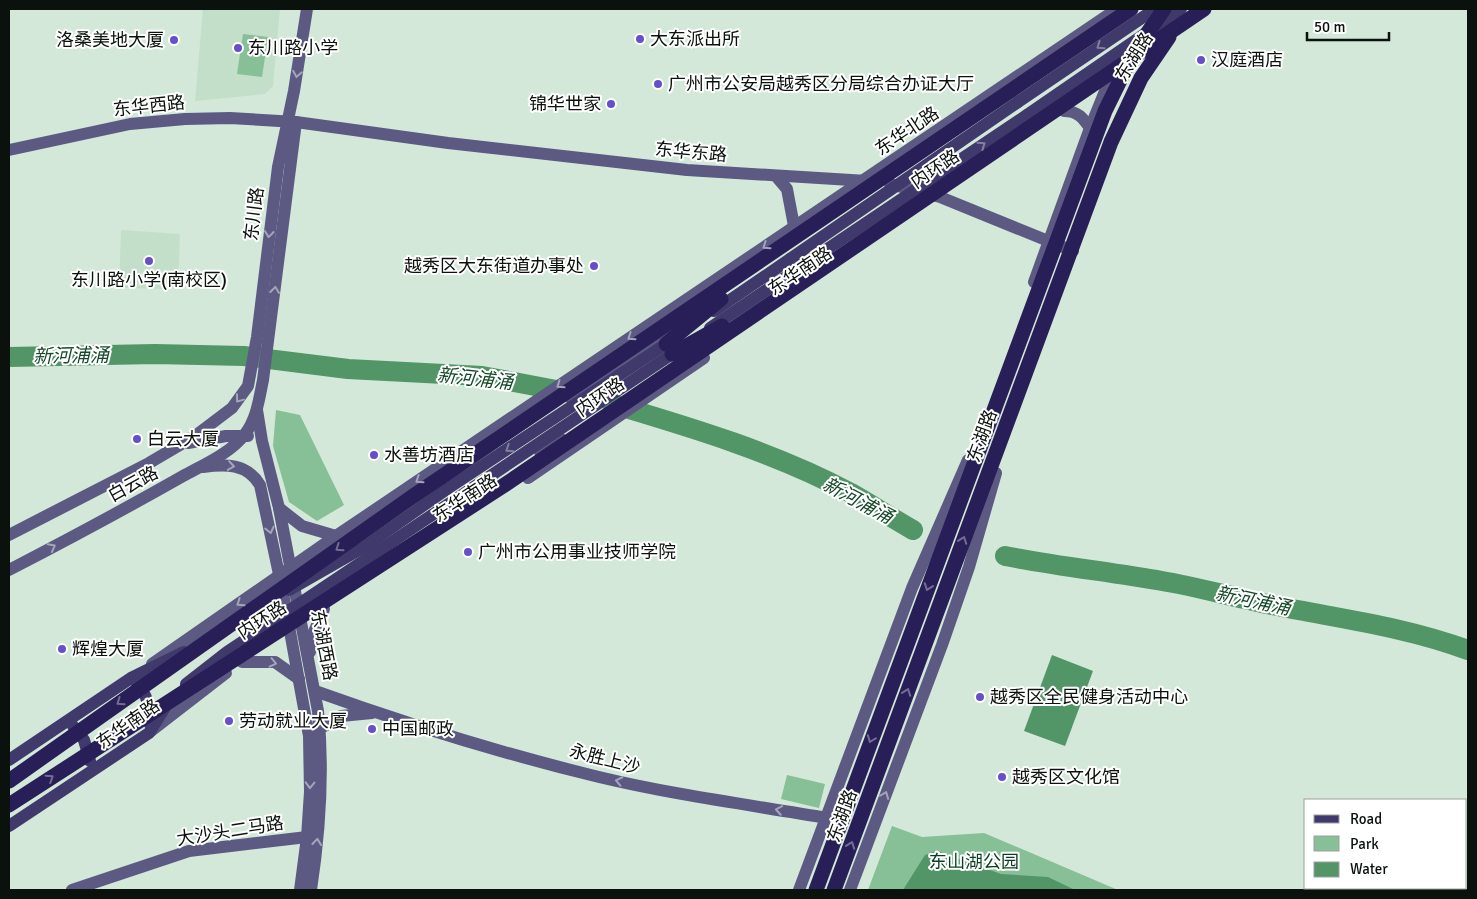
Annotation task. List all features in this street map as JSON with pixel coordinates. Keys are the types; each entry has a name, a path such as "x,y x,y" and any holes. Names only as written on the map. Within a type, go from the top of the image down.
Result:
{"highway":[{"name":"东湖路","path":"816,890 1105,111 1129,60 1164,9"},
{"name":"内环路","path":"9,805 503,486 1203,10"},
{"name":"东湖路","path":"834,890 1118,126 1151,61 1203,10"},
{"name":"内环路","path":"9,782 309,568 796,231 1140,12"},
{"path":"669,349 796,231"},
{"path":"669,349 804,280"}],"main road":[{"name":"东川路","path":"257,380 307,9"},
{"name":"东华北路","path":"865,180 1117,9"},
{"path":"149,732 167,704 183,686 227,652 456,500 1018,102 1140,12 1155,9"},
{"path":"149,732 150,709 147,698 131,678 212,636 364,547 447,489 669,349 1027,115 1181,9"},
{"path":"940,197 1109,81 1203,10"},
{"path":"799,890 898,626 928,551 956,490 1090,128 1140,12"},
{"path":"850,890 942,645 969,567 991,487 1128,99 1153,55 1172,35"},
{"path":"1064,111 1070,111 1080,116 1090,128"},
{"name":"东华西路","path":"9,150 103,129 164,120 214,118 292,121"},
{"name":"东华东路","path":"292,121 448,143 687,170 865,180 888,183 940,197 1073,251"},
{"path":"935,133 942,152 969,177"},
{"path":"538,471 540,452 532,404 568,397 589,386 888,183 908,151"},
{"path":"776,176 787,189 796,231"},
{"path":"540,452 923,191 969,177"},
{"name":"东华南路","path":"9,760 588,366 796,231 865,180"},
{"name":"东华南路","path":"9,826 149,732 242,662 614,421 940,197"},
{"path":"257,380 257,410"},
{"name":"白云路","path":"9,535 180,444 224,415 257,380"},
{"name":"白云路","path":"9,570 126,508 231,447 243,436 257,410"},
{"name":"东湖西路","path":"257,410 262,441 279,508 291,567 287,612 296,627 309,662 320,727 319,814 311,890"},
{"path":"180,444 226,436 243,436 262,441"},
{"name":"东湖西路","path":"196,469 220,465 232,466 242,468 256,479 260,485 280,575 298,604 296,627 299,679 309,736 310,792 307,837 300,890"},
{"path":"279,508 302,526 336,536"},
{"path":"318,575 324,588"},
{"path":"309,662 312,638 324,609"},
{"path":"898,626 916,623 929,627 938,636 942,645"},
{"path":"242,662 275,662 299,679"},
{"path":"315,690 379,713"},
{"path":"309,736 320,727 341,716 357,713 379,713"},
{"name":"永胜上沙","path":"379,713 598,777 698,798 827,818"},
{"path":"67,721 78,731 84,740 93,770"},
{"name":"大沙头二马路","path":"72,890 189,851 307,837"}],"shaded area":[{"name":"东川路小学","path":"203,9 280,9 273,86 265,94 195,101"},
{"name":"东川路小学(南校区)","path":"121,230 180,234 178,289 119,288"}],"green space":[{"path":"243,34 268,37 262,77 237,74"},
{"path":"276,410 300,415 344,505 317,521 289,502 273,446"},
{"path":"787,775 825,784 819,808 781,799"},
{"name":"东山湖公园","path":"892,826 922,837 984,833 1118,890 868,890"}],"water":[{"path":"1052,655 1093,671 1065,746 1024,731"},
{"path":"937,851 1001,874 1048,877 1075,890 903,890 925,855"}],"waterway":[{"name":"新河浦涌","path":"9,357 155,354 244,356 348,369 482,376 572,393"},
{"name":"新河浦涌","path":"612,404 734,442 793,466 851,493 913,530"},
{"name":"新河浦涌","path":"1005,556 1176,584 1397,629 1468,650"}],"place":[{"name":"大东派出所","path":"640,39"},
{"name":"洛桑美地大厦","path":"174,40"},
{"name":"东川路小学","path":"238,48"},
{"name":"汉庭酒店","path":"1201,60"},
{"name":"广州市公安局越秀区分局综合办证大厅","path":"658,84"},
{"name":"锦华世家","path":"611,104"},
{"name":"东川路小学(南校区)","path":"149,261"},
{"name":"越秀区大东街道办事处","path":"594,266"},
{"name":"白云大厦","path":"137,439"},
{"name":"水善坊酒店","path":"374,455"},
{"name":"广州市公用事业技师学院","path":"468,552"},
{"name":"辉煌大厦","path":"62,649"},
{"name":"越秀区全民健身活动中心","path":"980,697"},
{"name":"劳动就业大厦","path":"229,721"},
{"name":"中国邮政","path":"372,729"},
{"name":"越秀区文化馆","path":"1002,777"}]}
